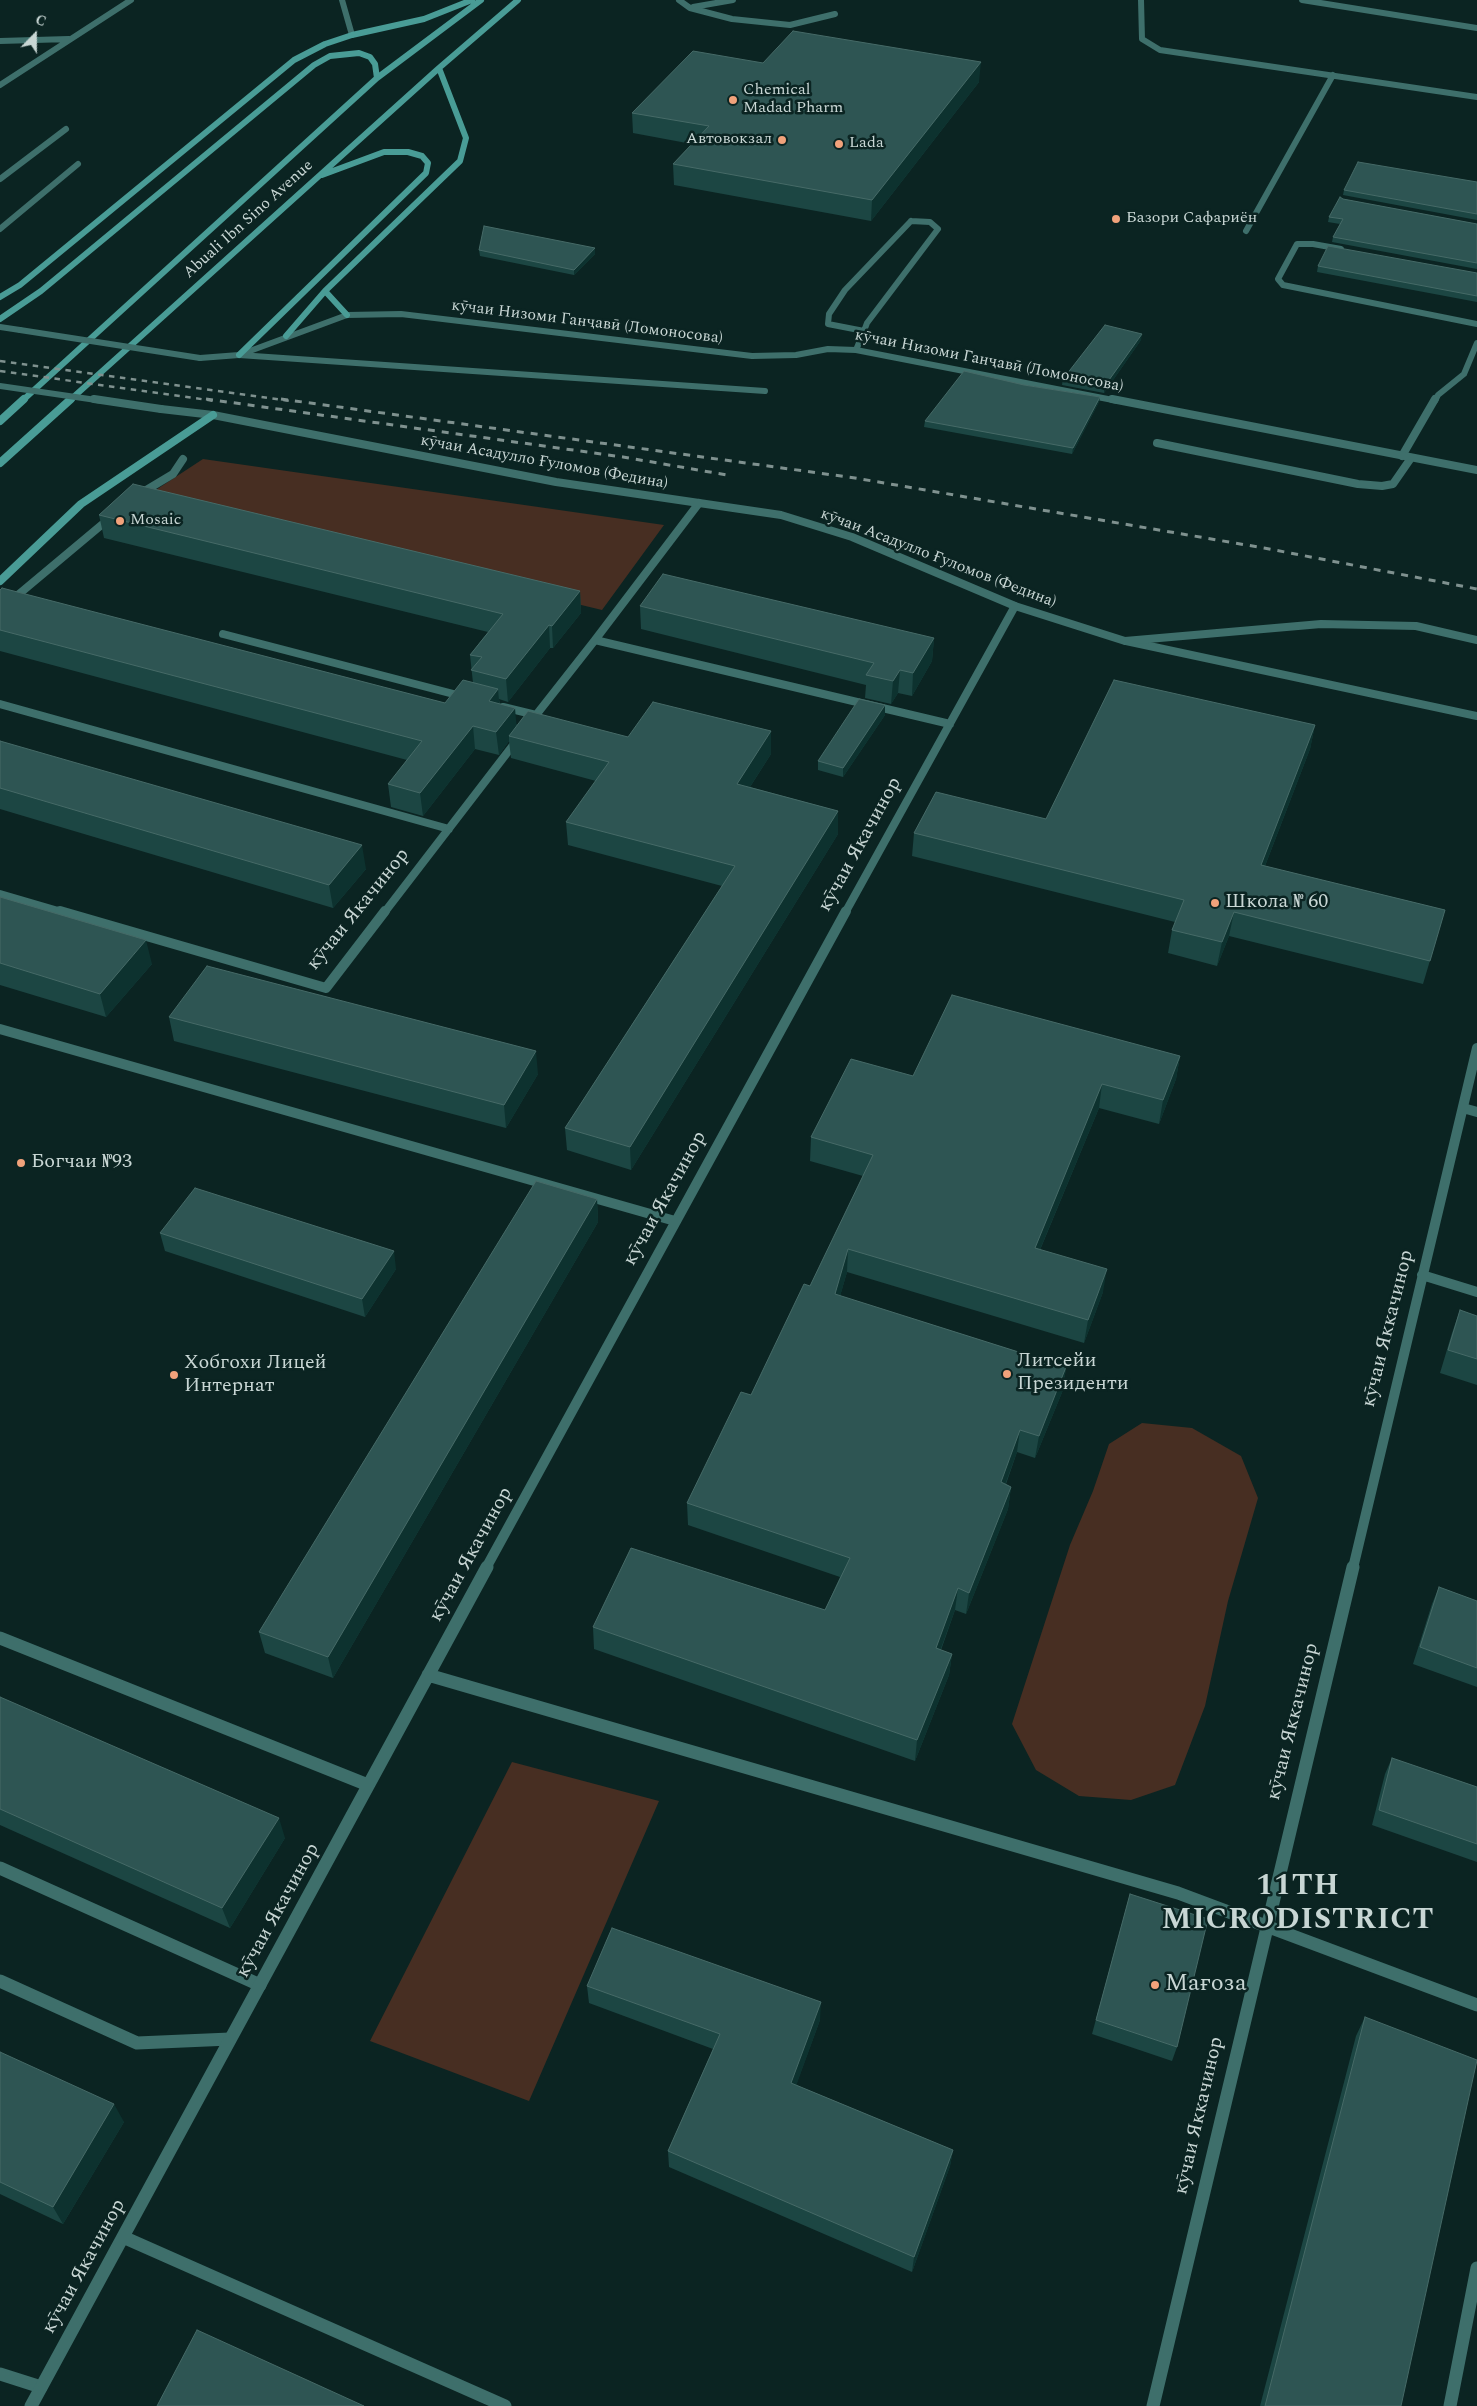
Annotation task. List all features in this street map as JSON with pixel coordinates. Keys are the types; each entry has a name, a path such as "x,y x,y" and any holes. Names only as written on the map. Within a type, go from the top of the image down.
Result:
{"main road":[{"path":"0,297 20,285 294,60 325,44 352,35 424,19 472,0"},
{"name":"Abuali Ibn Sino Avenue","path":"0,421 377,78 481,0"},
{"name":"Abuali Ibn Sino Avenue","path":"0,463 439,68 518,0"},
{"path":"0,319 42,291 314,65 330,56 359,53 370,57 375,64 377,78"},
{"path":"286,336 325,291 460,161 466,138 439,68"},
{"path":"239,355 426,173 428,162 422,156 408,152 384,152 317,178"},
{"path":"325,291 347,315"},
{"path":"0,581 81,504 213,415"}],"street":[{"path":"0,85 131,0"},
{"path":"342,0 344,0 352,35"},
{"path":"679,0 690,8 732,19 790,24 835,14"},
{"path":"690,8 733,0"},
{"path":"1141,0 1142,39 1160,50 1477,97"},
{"path":"1302,0 1477,28"},
{"path":"0,40 69,39"},
{"path":"1246,231 1334,75"},
{"path":"0,179 66,129"},
{"path":"0,229 78,164"},
{"path":"856,350 864,331 867,323 938,229 930,222 911,221 845,290 829,314 828,324 840,328 864,331"},
{"path":"1352,251 1313,244 1297,244 1278,279 1283,285 1477,324"},
{"name":"кӯчаи Низоми Ганҷавӣ (Ломоносова)","path":"239,355 347,315 401,314 752,356 796,355 828,349 856,350 1477,470"},
{"path":"0,327 200,358 239,355 408,365 765,391"},
{"path":"1402,456 1438,395 1464,374 1477,343"},
{"name":"кӯчаи Асадулло Ғуломов (Федина)","path":"0,386 213,415 556,482 781,515 852,537 1015,606 1125,641 1321,624 1416,626 1477,640"},
{"path":"1157,443 1358,484 1382,486 1393,484 1410,458"},
{"path":"135,498 173,474 183,458"},
{"name":"кӯчаи Якачинор","path":"0,894 326,988 671,541 698,503"},
{"path":"0,610 119,510"},
{"name":"кӯчаи Якачинор","path":"31,2406 675,1220 1015,606"},
{"path":"223,634 470,698"},
{"path":"595,640 950,724"},
{"path":"1125,641 1477,716"},
{"path":"0,704 449,829"},
{"path":"498,706 536,715"},
{"path":"0,1029 675,1220"},
{"name":"кӯчаи Яккачинор","path":"1153,2406 1477,1048"},
{"path":"1463,1108 1477,1112"},
{"path":"1422,1276 1477,1292"},
{"path":"0,1638 368,1785"},
{"path":"428,1675 1178,1893 1477,2005"},
{"path":"0,1868 260,1984"},
{"path":"0,1981 137,2043 230,2039"},
{"path":"123,2237 505,2406"},
{"path":"1450,2406 1477,2268"},
{"path":"0,2374 41,2387"}],"shaded area":[{"path":"203,459 664,525 602,610 142,499"},
{"path":"1142,1423 1192,1428 1241,1456 1258,1498 1228,1601 1205,1706 1175,1785 1131,1800 1079,1796 1036,1770 1012,1724 1070,1545 1093,1491 1109,1444"},
{"path":"512,1762 659,1801 529,2101 370,2041"}],"building":[{"name":"Автовокзал","path":"793,31 981,62 872,200 673,164 709,126 632,113 693,51 763,63"},
{"path":"1358,162 1477,182 1477,214 1344,190"},
{"path":"1340,197 1477,224 1477,263 1333,237 1343,219 1329,217"},
{"path":"484,226 595,248 574,270 479,250"},
{"path":"1328,246 1477,273 1477,296 1318,266"},
{"path":"1105,325 1142,334 1104,387 1063,379"},
{"path":"964,371 1024,385 1100,397 1073,448 925,421"},
{"path":"133,484 580,591 552,626 549,625 506,679 471,670 482,657 470,655 503,614 99,515"},
{"path":"663,574 934,638 913,673 900,670 893,681 866,675 874,663 640,606"},
{"path":"2,588 445,703 463,680 498,689 489,701 515,708 496,732 473,726 420,793 388,784 422,741 0,630 0,590"},
{"path":"1114,680 1315,725 1261,865 1445,910 1430,961 1234,912 1222,942 1172,930 1184,900 914,833 936,792 1046,819"},
{"path":"859,699 885,705 843,768 818,761"},
{"path":"653,702 771,731 737,784 838,811 630,1147 565,1128 735,866 566,822 609,762 509,736 528,711 628,737"},
{"path":"0,741 362,845 329,885 0,788"},
{"path":"0,897 146,940 100,994 0,963"},
{"path":"207,966 536,1051 504,1105 169,1017"},
{"path":"952,995 1180,1056 1163,1100 1102,1084 1035,1248 1107,1269 1088,1320 848,1249 835,1294 1066,1367 1039,1436 1020,1430 1001,1482 1011,1487 969,1593 958,1588 936,1648 952,1654 917,1740 593,1627 631,1548 825,1610 850,1558 687,1503 741,1392 751,1395 804,1284 810,1286 873,1155 811,1137 851,1059 913,1076"},
{"path":"536,1181 597,1199 328,1657 259,1632"},
{"path":"195,1188 394,1251 362,1299 160,1233"},
{"path":"1460,1310 1477,1316 1477,1359 1448,1350"},
{"path":"1439,1587 1477,1601 1477,1668 1420,1647"},
{"path":"0,1697 279,1818 222,1908 0,1809"},
{"path":"1392,1758 1477,1787 1477,1844 1379,1810"},
{"path":"1130,1894 1208,1919 1177,2047 1096,2020"},
{"path":"612,1928 821,2002 791,2083 953,2150 914,2257 668,2151 720,2034 587,1986"},
{"path":"1365,2017 1477,2060 1401,2406 1265,2406"},
{"path":"0,2052 114,2104 53,2207 0,2182"},
{"path":"197,2330 364,2406 157,2406"}],"railway":[{"path":"0,361 290,401"},
{"path":"0,371 215,401"},
{"path":"206,399 623,457 727,475"},
{"path":"281,399 855,478 1264,548 1477,589"}],"place":[{"name":"Chemical Madad Pharm","path":"733,100"},
{"name":"Автовокзал","path":"782,140"},
{"name":"Lada","path":"839,144"},
{"name":"Базори Сафариён","path":"1116,219"},
{"name":"Mosaic","path":"120,521"},
{"name":"Школа № 60","path":"1215,903"},
{"name":"Богчаи №93","path":"21,1163"},
{"name":"Литсейи Президенти","path":"1007,1374"},
{"name":"Хобгохи Лицей Интернат","path":"174,1375"},
{"name":"Мағоза","path":"1155,1985"}],"district":[{"name":"11TH MICRODISTRICT","path":"1298,1905"}]}
